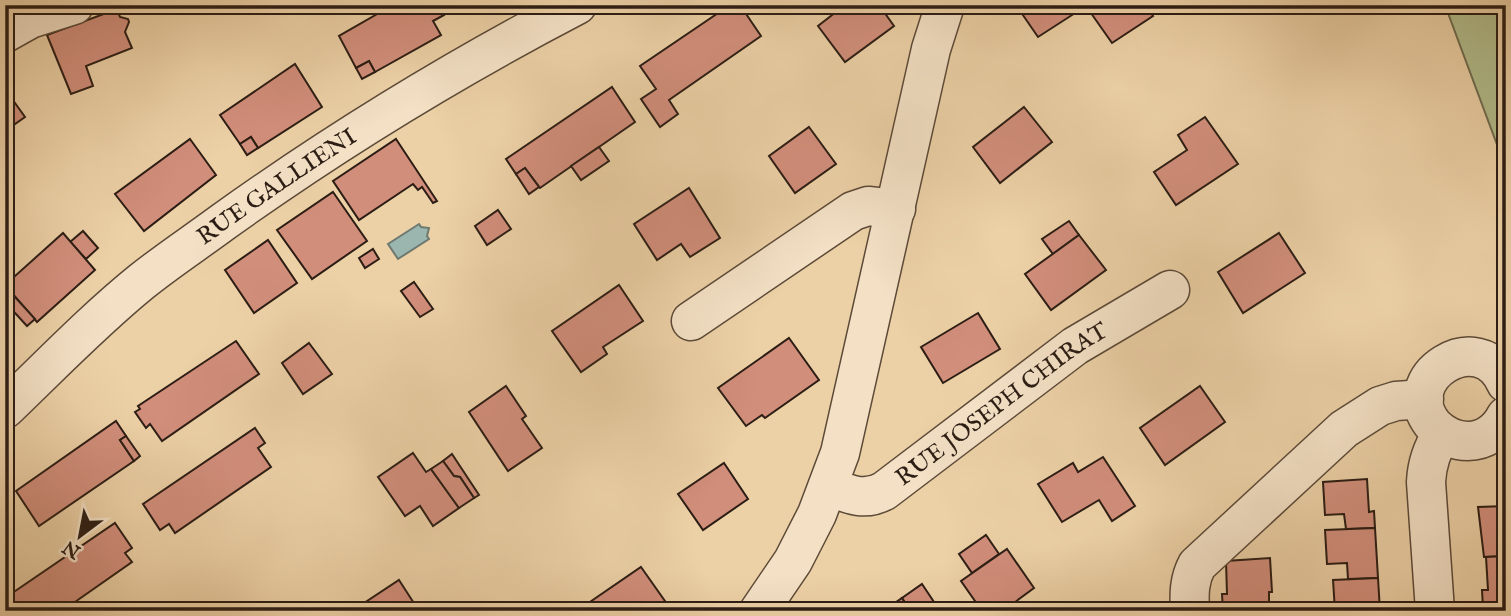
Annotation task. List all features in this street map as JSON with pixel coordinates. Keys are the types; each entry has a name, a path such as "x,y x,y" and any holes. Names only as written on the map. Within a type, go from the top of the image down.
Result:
{"street":[{"path":"5,33 30,19 74,5"},
{"name":"RUE GALLIENI","path":"5,409 142,281 252,202 337,145 486,52 577,5"},
{"path":"759,611 793,561 817,514 840,453 931,49 944,5"},
{"path":"691,321 853,211 868,206 896,209"},
{"name":"RUE JOSEPH CHIRAT","path":"828,486 861,497 873,497 884,491 1075,346 1171,290"},
{"path":"1502,368 1470,357 1446,362 1430,378 1424,399 1426,413 1433,424 1454,439 1480,439 1492,434 1504,422"},
{"path":"1190,611 1189,589 1191,576 1197,565 1344,429 1380,405 1424,399"},
{"path":"1435,611 1426,482 1427,465 1433,447 1442,433"}],"green space":[{"path":"1445,5 1506,5 1506,166 1505,166"}],"water":[{"path":"419,224 429,228 429,239 398,259 388,244"}],"building":[{"path":"393,5 438,5 444,15 433,21 441,35 375,72 369,61 356,68 339,36"},
{"path":"730,5 740,5 761,36 669,100 678,114 660,127 641,99 656,89 640,66"},
{"path":"845,5 879,5 894,26 845,62 818,26"},
{"path":"1016,5 1145,5 1153,16 1112,43 1086,6 1038,37"},
{"path":"117,9 120,17 128,19 125,32 132,48 86,66 93,86 71,94 47,35"},
{"path":"369,61 375,72 362,79 356,68"},
{"path":"295,64 322,107 258,148 251,137 240,144 220,115"},
{"path":"612,87 635,122 540,188 525,168 516,174 506,159"},
{"path":"5,89 25,117 5,131"},
{"path":"1024,107 1052,142 1000,183 973,147"},
{"path":"1205,117 1238,164 1176,205 1154,172 1187,150 1178,135"},
{"path":"809,127 836,164 795,193 769,156"},
{"path":"251,137 258,148 247,155 240,144"},
{"path":"190,139 216,175 144,231 115,194"},
{"path":"396,139 437,201 433,203 422,187 418,190 413,184 359,220 333,181"},
{"path":"599,147 609,161 581,180 571,166"},
{"path":"525,168 539,187 529,194 516,174"},
{"path":"689,188 720,238 690,257 681,244 657,260 634,224"},
{"path":"333,192 367,241 312,279 277,230"},
{"path":"498,210 511,229 487,245 475,226"},
{"path":"1069,221 1079,235 1053,254 1042,239"},
{"path":"83,231 98,248 86,259 70,242"},
{"path":"63,233 95,270 37,322 5,285"},
{"path":"1279,233 1305,273 1243,313 1218,272"},
{"path":"1079,235 1106,270 1051,310 1025,274"},
{"path":"268,240 297,283 254,313 225,270"},
{"path":"373,249 379,259 365,268 359,258"},
{"path":"414,282 433,309 420,317 401,291"},
{"path":"619,285 643,321 603,347 607,354 581,372 552,331"},
{"path":"5,286 35,319 27,326 5,302"},
{"path":"978,313 1000,349 943,383 921,347"},
{"path":"789,338 819,380 765,418 762,415 746,426 718,388"},
{"path":"236,341 259,374 162,441 150,424 146,428 135,412 140,409 138,406"},
{"path":"309,343 332,374 303,394 282,363"},
{"path":"506,386 526,416 522,419 542,448 508,471 469,412"},
{"path":"1200,386 1225,422 1165,465 1140,428"},
{"path":"116,421 126,436 120,440 134,461 39,526 16,491"},
{"path":"255,428 265,443 258,448 271,467 175,533 169,524 160,530 143,504"},
{"path":"126,436 140,456 134,461 120,440"},
{"path":"413,453 426,472 431,469 459,508 433,526 420,506 405,516 378,477"},
{"path":"452,454 479,495 474,498 460,477 454,476 443,461"},
{"path":"1103,457 1135,506 1112,521 1099,500 1062,522 1038,484 1073,463 1078,472"},
{"path":"443,461 454,476 460,477 474,498 459,508 431,469"},
{"path":"724,463 748,499 703,530 678,494"},
{"path":"1367,479 1369,512 1374,511 1375,528 1346,529 1344,514 1325,515 1323,482"},
{"path":"1506,506 1506,556 1484,557 1478,507"},
{"path":"115,523 132,548 125,553 132,562 62,611 16,611 14,608 8,611 5,598"},
{"path":"1375,528 1378,578 1348,579 1347,563 1327,564 1325,530"},
{"path":"986,535 999,554 972,573 959,554"},
{"path":"1007,549 1034,588 1003,611 982,611 961,581"},
{"path":"1506,556 1506,606 1483,608 1482,590 1488,590 1486,557"},
{"path":"1270,558 1272,592 1269,592 1269,609 1223,611 1222,594 1227,594 1226,561"},
{"path":"641,567 672,611 592,611 587,604"},
{"path":"1378,578 1380,611 1335,611 1333,580"},
{"path":"399,580 419,611 352,611"},
{"path":"922,584 940,611 910,611 902,598"},
{"path":"902,598 910,611 883,611 889,607"}]}
